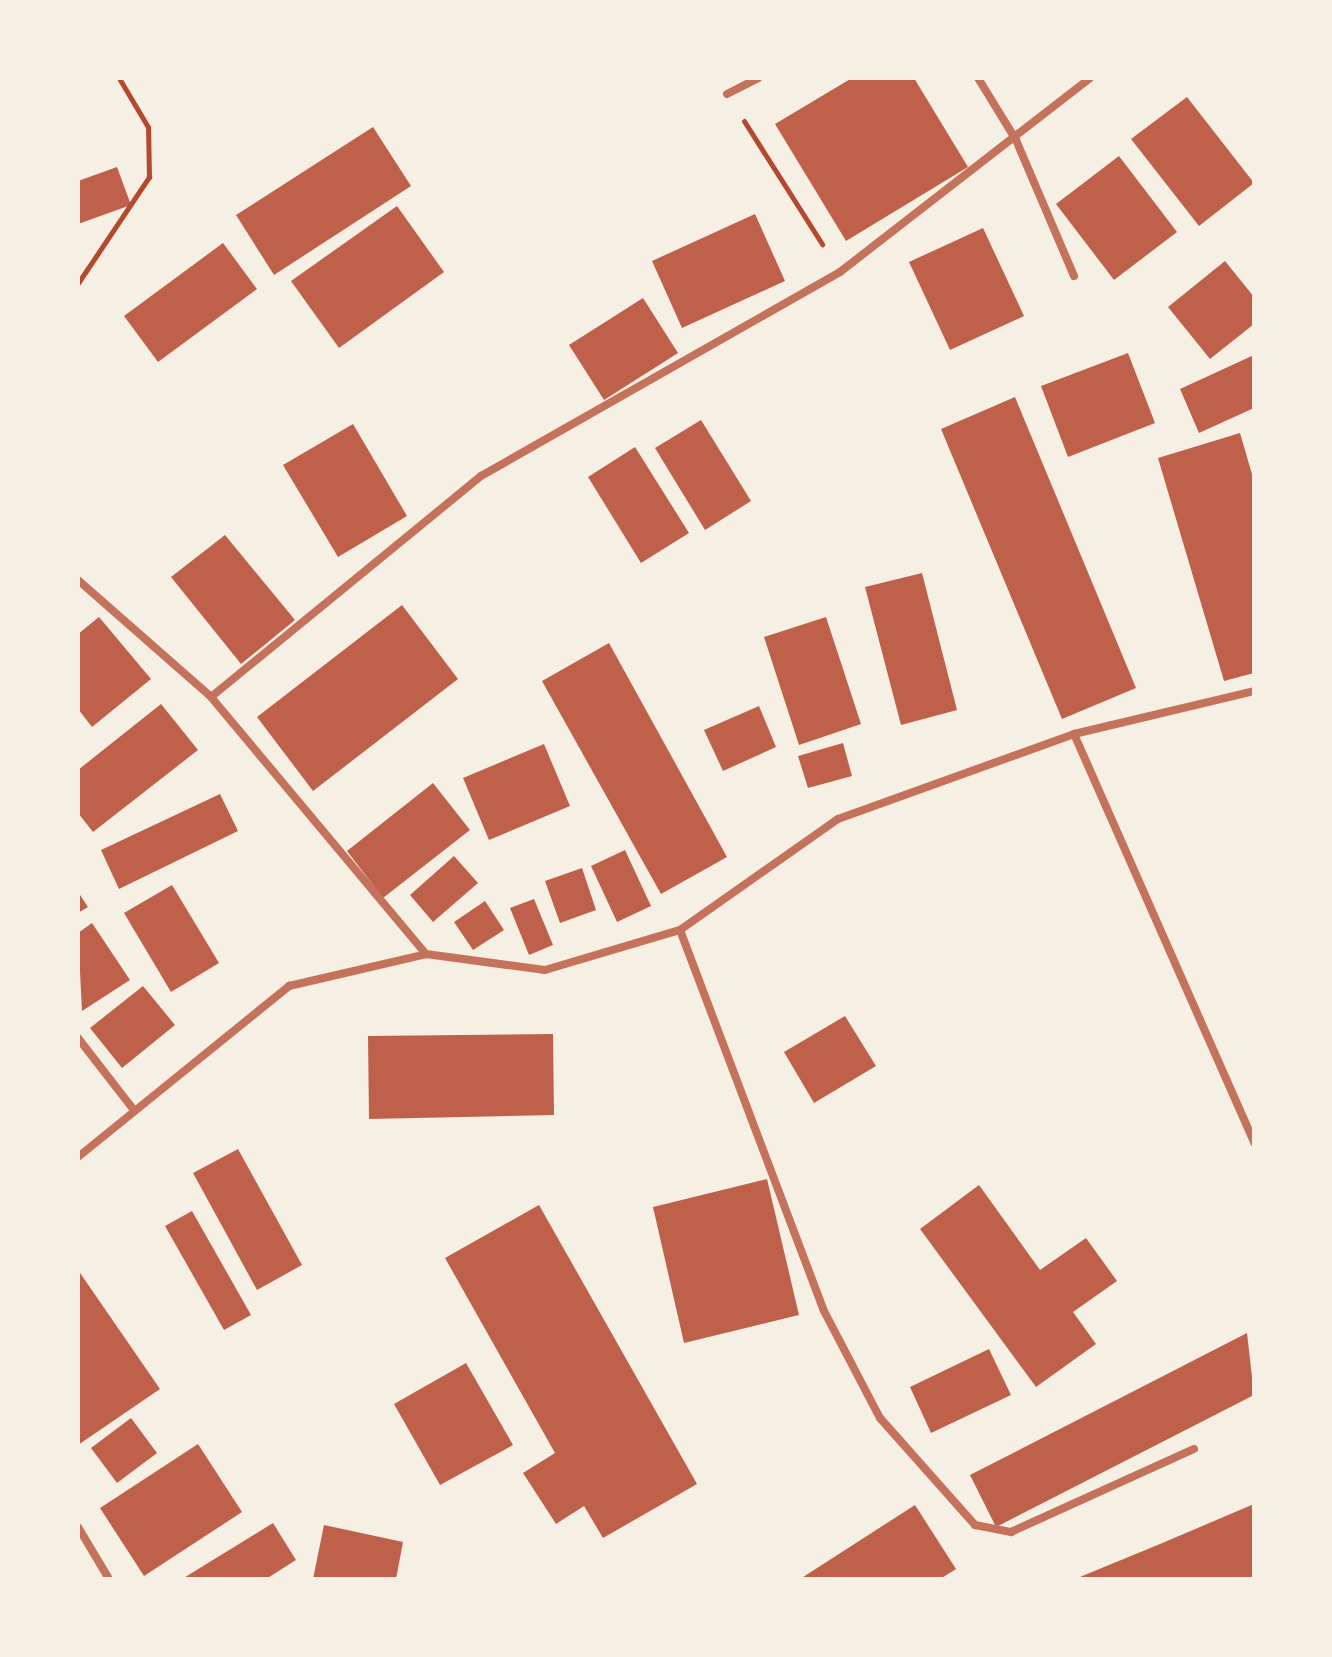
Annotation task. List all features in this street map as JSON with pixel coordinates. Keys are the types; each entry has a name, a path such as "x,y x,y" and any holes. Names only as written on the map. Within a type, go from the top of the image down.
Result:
{"street":[{"path":"727,94 758,78"},
{"path":"978,78 1016,140 1074,276"},
{"path":"211,697 481,476 840,272 1016,140 1090,78"},
{"path":"78,580 211,697 426,954"},
{"path":"78,1157 133,1109 289,986 426,954 545,970 680,930 838,819 1074,734 1254,691"},
{"path":"1074,734 1254,1143"},
{"path":"680,930 824,1311 880,1418 975,1525 1011,1532 1194,1449"},
{"path":"78,1038 133,1109"},
{"path":"78,1527 109,1579"}],"path":[{"path":"78,283 149,177 148,127 119,78"},
{"path":"727,94 840,272"}],"building":[{"path":"852,78 914,78 968,167 846,241 775,124"},
{"path":"1187,97 1254,183 1199,226 1131,139"},
{"path":"373,127 411,186 274,275 236,215"},
{"path":"1119,156 1177,232 1114,280 1056,204"},
{"path":"117,167 131,205 78,224 78,181"},
{"path":"397,206 444,272 339,348 291,281"},
{"path":"755,214 785,281 682,328 652,261"},
{"path":"983,228 1024,316 950,350 909,262"},
{"path":"223,243 257,289 158,362 124,316"},
{"path":"1225,261 1254,297 1254,324 1210,359 1168,307"},
{"path":"643,298 678,353 604,400 569,345"},
{"path":"1128,353 1155,423 1068,457 1041,386"},
{"path":"1254,355 1254,408 1199,433 1180,389"},
{"path":"1015,397 1136,688 1062,719 941,429"},
{"path":"701,420 751,501 705,530 655,448"},
{"path":"353,424 407,516 338,557 283,465"},
{"path":"1240,433 1254,481 1254,673 1224,681 1158,458"},
{"path":"635,447 689,533 641,563 588,477"},
{"path":"225,535 295,620 241,664 171,577"},
{"path":"922,573 957,710 901,725 865,587"},
{"path":"402,605 458,679 313,791 257,717"},
{"path":"99,617 151,679 92,727 78,709 78,634"},
{"path":"826,617 861,724 799,745 764,637"},
{"path":"609,643 727,857 661,894 542,681"},
{"path":"161,704 198,750 93,832 78,813 78,770"},
{"path":"759,706 776,747 723,771 704,730"},
{"path":"843,743 852,776 808,788 798,756"},
{"path":"544,744 570,806 489,840 463,778"},
{"path":"433,783 470,830 383,898 347,851"},
{"path":"220,794 238,831 119,889 101,850"},
{"path":"625,850 651,906 617,922 591,866"},
{"path":"454,856 478,883 433,922 410,895"},
{"path":"582,868 596,910 560,923 545,881"},
{"path":"172,885 219,963 171,992 124,913"},
{"path":"78,892 88,907 78,913"},
{"path":"534,899 553,945 529,955 510,908"},
{"path":"485,901 504,930 473,950 454,922"},
{"path":"92,923 130,980 82,1011 78,933"},
{"path":"143,986 175,1025 122,1068 90,1028"},
{"path":"845,1016 876,1066 814,1103 784,1052"},
{"path":"553,1034 554,1115 369,1119 368,1036"},
{"path":"238,1149 302,1265 257,1290 193,1173"},
{"path":"767,1179 799,1315 684,1343 653,1207"},
{"path":"979,1185 1040,1270 1086,1238 1117,1281 1073,1312 1096,1344 1036,1387 920,1229"},
{"path":"539,1205 697,1484 603,1538 584,1506 556,1524 523,1473 555,1453 445,1258"},
{"path":"192,1211 251,1315 224,1330 165,1226"},
{"path":"78,1270 160,1389 78,1445"},
{"path":"1247,1333 1254,1395 996,1527 970,1475"},
{"path":"989,1349 1011,1395 931,1433 910,1387"},
{"path":"466,1363 513,1445 440,1485 394,1404"},
{"path":"131,1418 157,1453 117,1483 91,1448"},
{"path":"198,1444 242,1512 144,1576 100,1508"},
{"path":"1254,1504 1254,1579 1075,1579 1160,1544"},
{"path":"915,1505 956,1569 940,1579 800,1579"},
{"path":"273,1523 296,1560 266,1579 182,1579"},
{"path":"324,1525 403,1542 396,1579 313,1579"}]}
